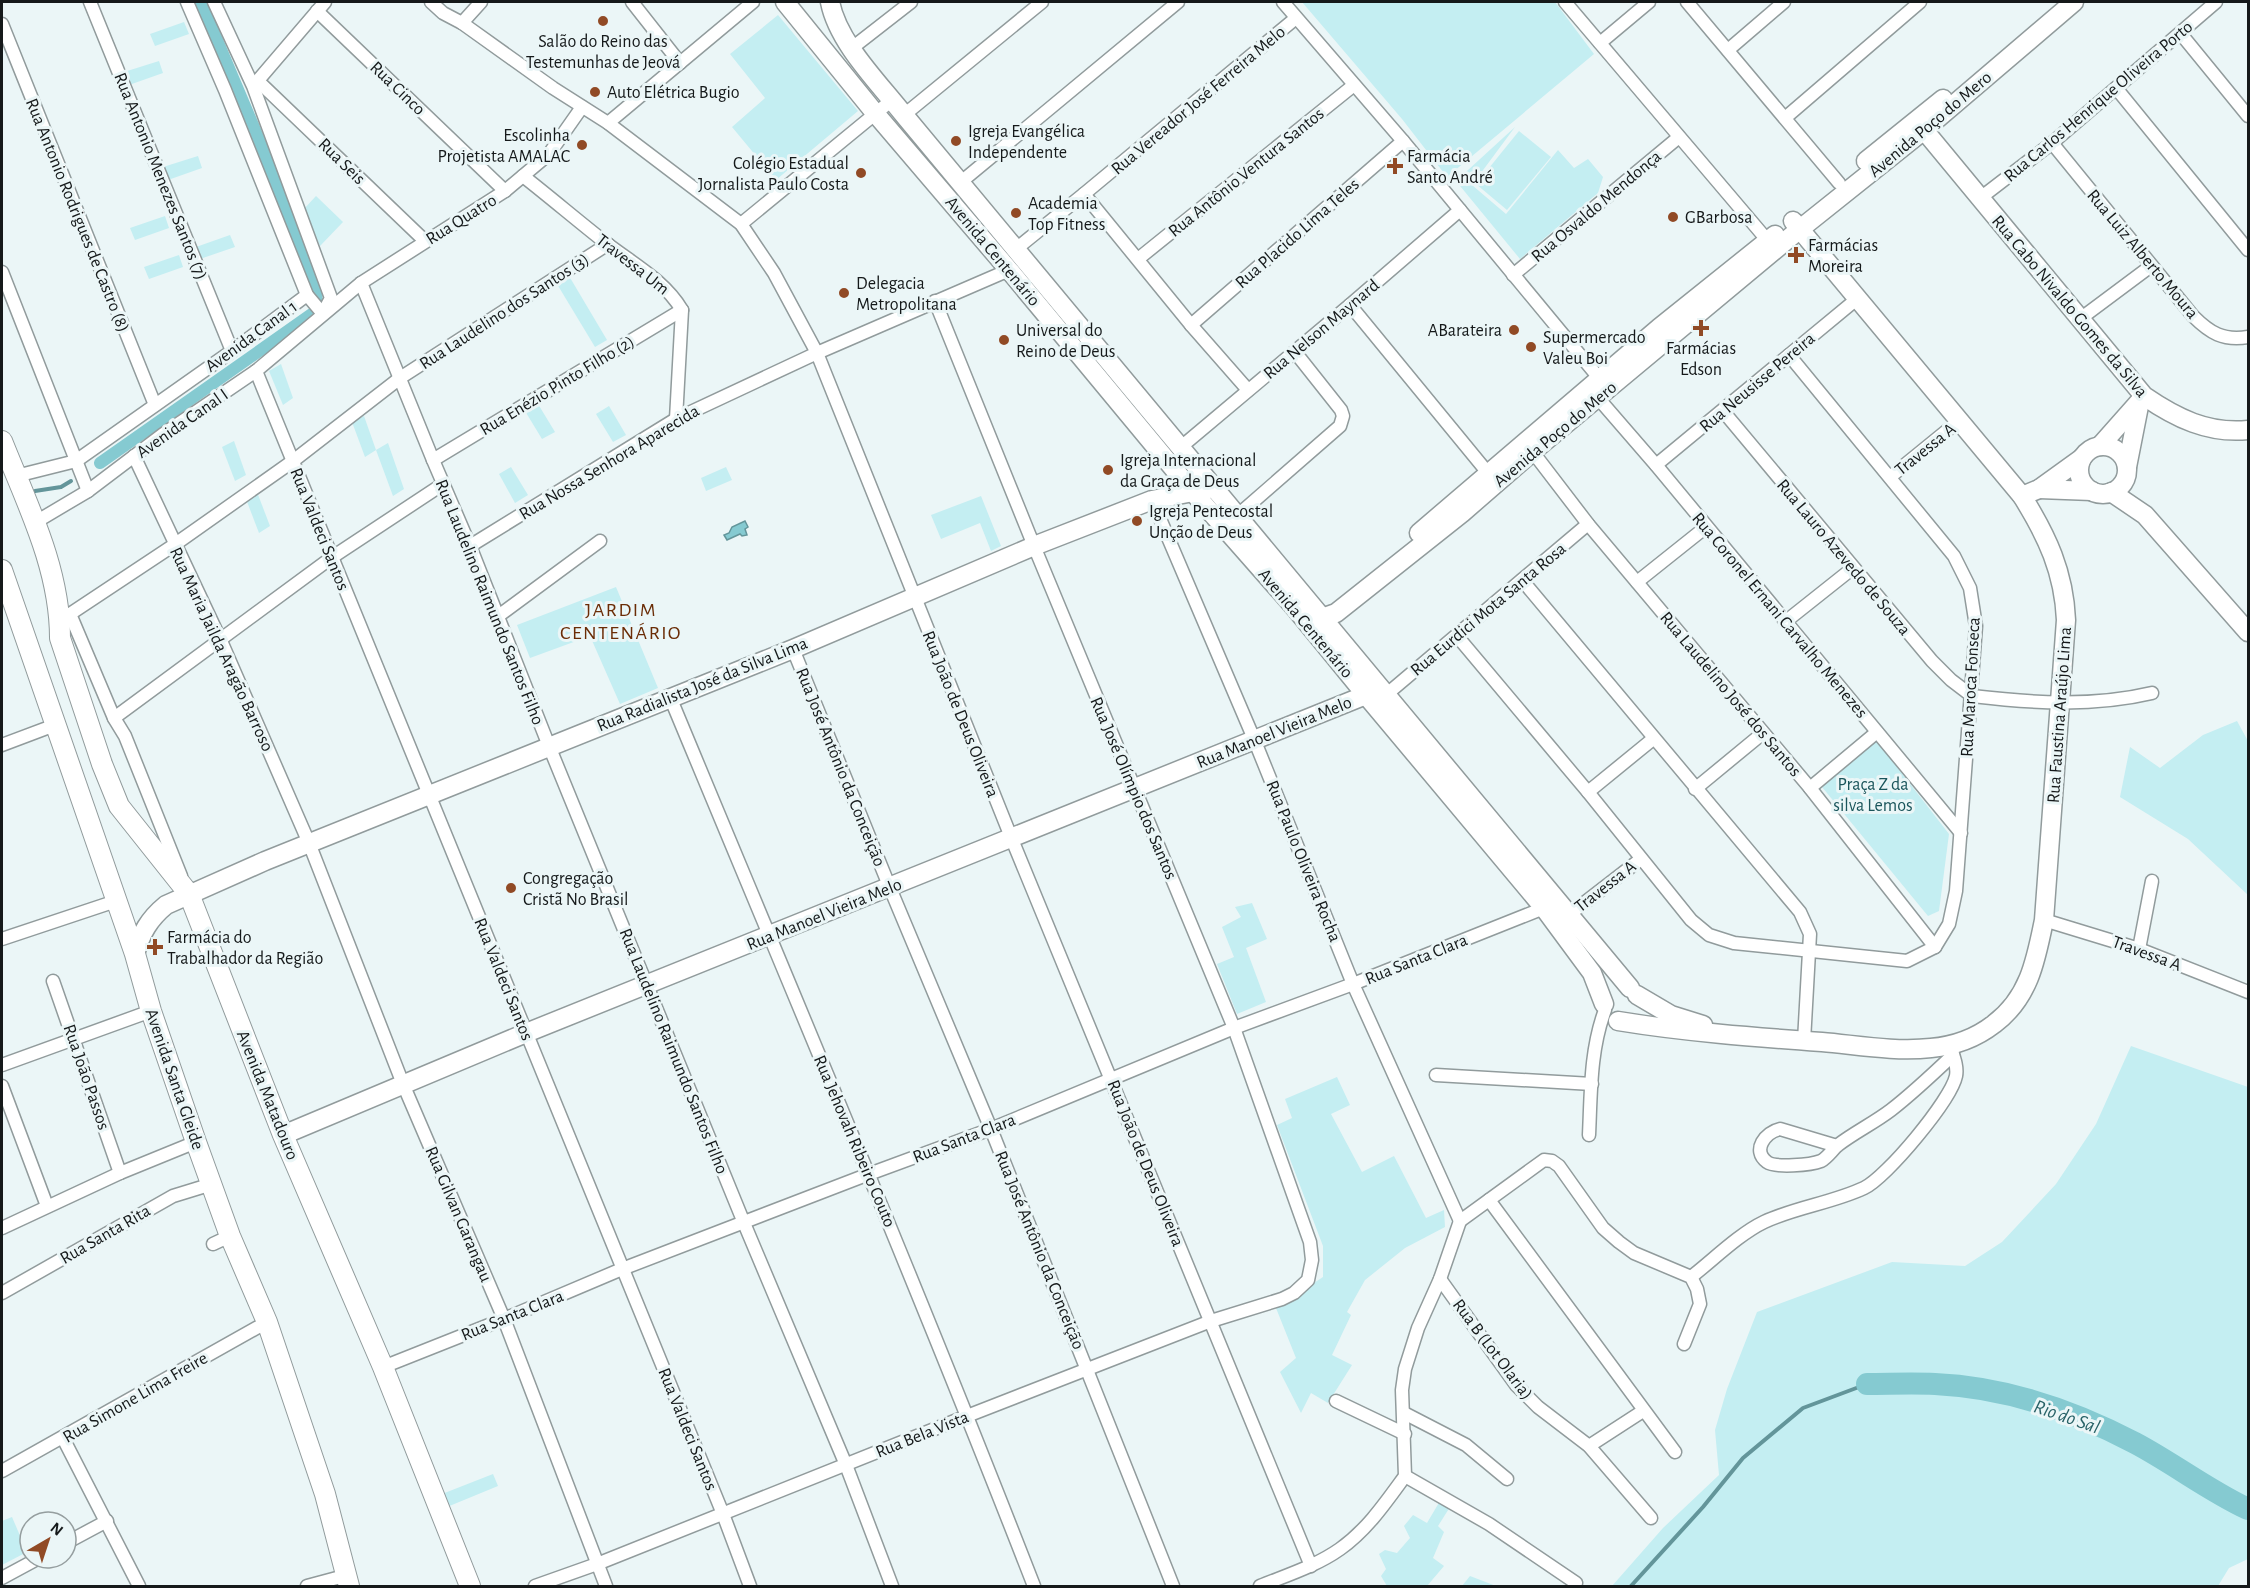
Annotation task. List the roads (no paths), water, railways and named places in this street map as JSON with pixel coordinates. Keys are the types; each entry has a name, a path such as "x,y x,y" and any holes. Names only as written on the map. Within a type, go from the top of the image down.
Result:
{"main road":[{"path":"2,441 46,551 65,616 60,638 102,764 119,806 189,894"},
{"name":"Avenida Santa Gleide","path":"2,570 212,1184 222,1240 267,1322 325,1494 349,1581"},
{"name":"Avenida Matadouro","path":"189,894 283,1135 383,1367 470,1587"}],"street":[{"name":"Rua Antonio Menezes Santos (7)","path":"90,2 232,351"},
{"name":"Avenida Canal 1","path":"16,476 76,461 232,351 307,294 187,2"},
{"path":"214,2 255,84 332,298 323,314 307,294"},
{"name":"Rua João de Deus Oliveira","path":"430,2 608,123 741,224 778,280 816,353 1011,837 1311,1566"},
{"path":"462,23 481,2"},
{"path":"632,2 680,63"},
{"path":"608,123 753,2"},
{"name":"Avenida Centenário","path":"785,2 875,113 1193,492 1387,694 1634,992"},
{"name":"Avenida Centenário","path":"830,2 837,23 852,48 892,100 1238,515 1365,695 1544,908 1592,973 1609,1012"},
{"path":"852,48 911,2"},
{"path":"904,115 1042,2"},
{"path":"1283,2 1403,141 1599,378"},
{"path":"1565,2 1768,241"},
{"path":"1600,43 1649,2"},
{"path":"1687,2 1839,183"},
{"path":"1728,50 1784,2"},
{"path":"1785,118 1920,2"},
{"name":"Avenida Poço do Mero","path":"1552,427 1598,398 1797,225 1839,183 1967,79 2055,2"},
{"name":"Avenida Poço do Mero","path":"1309,614 1336,613 1453,521 1552,427 1599,378 1768,241 1797,225 1924,130 2074,2"},
{"name":"Rua Carlos Henrique Oliveira Porto","path":"1979,199 2052,143 2181,34 2214,2"},
{"path":"953,204 965,187 1171,3"},
{"path":"255,84 321,6"},
{"name":"Rua Cinco","path":"321,6 505,191"},
{"name":"Rua Vereador José Ferreira Melo","path":"1016,249 1296,18"},
{"name":"Rua Antonio Rodrigues de Castro (8)","path":"2,24 154,405"},
{"path":"2181,34 2248,116"},
{"name":"Rua Seis","path":"255,84 425,241"},
{"name":"Rua Antônio Ventura Santos","path":"1138,259 1354,85"},
{"path":"2116,88 2248,250"},
{"path":"741,224 892,100"},
{"name":"Rua Quatro","path":"323,314 361,283 505,191 555,146 582,107"},
{"name":"Rua Cabo Nivaldo Gomes da Silva","path":"1924,130 2142,398 2197,425 2235,431 2248,430"},
{"name":"Rua Osvaldo Mendonça","path":"1513,275 1679,137"},
{"name":"Rua Placido Lima Teles","path":"1191,325 1403,141"},
{"name":"Rua Luiz Alberto Moura","path":"2052,143 2151,266 2206,329 2223,338 2248,337"},
{"name":"Travessa Um","path":"523,176 660,283 674,297 682,310 676,419"},
{"path":"1084,194 1191,325 1248,390"},
{"name":"Rua Nelson Maynard","path":"1181,447 1460,210"},
{"name":"Rua Faustina Araújo Lima","path":"1609,1012 1701,1033 1951,1050 1995,1023 2015,1002 2034,970 2044,920 2066,620 2063,588 2044,531 2022,496 1797,225"},
{"name":"Rua Laudelino dos Santos (3)","path":"65,616 174,545 293,461 400,378 608,244"},
{"path":"2080,319 2151,266"},
{"name":"Rua Nossa Senhora Aparecida","path":"470,546 676,419 816,353 1009,270"},
{"path":"2,272 88,491"},
{"name":"Rua Laudelino Raimundo Santos Filho","path":"361,283 744,1223 846,1465 892,1587"},
{"name":"Rua Neusisse Pereira","path":"1656,465 1858,298"},
{"name":"Rua José Olímpio dos Santos","path":"935,302 1134,790 1234,1028 1310,1242 1312,1260 1308,1280"},
{"path":"1350,305 1488,473"},
{"name":"Rua Enézio Pinto Filho (2)","path":"433,460 682,310"},
{"name":"Avenida Canal I","path":"34,523 88,491 256,371 323,314"},
{"path":"1238,515 1340,426 1341,410 1295,351"},
{"name":"Rua Maroca Fonseca","path":"1789,356 1954,556 1970,588 1976,626 1961,832 1953,910 1949,924 1935,947"},
{"name":"Rua Valdeci Santos","path":"256,371 723,1514 750,1587"},
{"name":"Rua Coronel Ernani Carvalho Menezes","path":"1598,398 1961,832"},
{"path":"2100,446 2142,398"},
{"path":"2040,489 2102,491 2123,483 2142,398"},
{"name":"Rua Lauro Azevedo de Souza","path":"1723,411 1932,661 1972,696"},
{"name":"Travessa A","path":"1890,477 1960,420"},
{"path":"2022,496 2040,489 2093,448 2100,446 2115,449 2125,460 2126,472 2145,515 2248,632"},
{"name":"Avenida Poço do Mero","path":"1309,614 1349,591 1488,473 1529,447"},
{"name":"Rua Laudelino José dos Santos","path":"1529,447 1588,524 1810,788 1935,947"},
{"name":"Rua Maria Jailda Aragão Barroso","path":"134,456 221,641 309,843"},
{"path":"2082,458 2079,466 2082,480 2145,515"},
{"path":"114,718 331,558 442,484"},
{"name":"Rua Radialista José da Silva Lima","path":"135,954 144,930 156,914 166,906 309,843 793,649 1034,546 1152,500 1193,492 1220,494"},
{"name":"Rua Paulo Oliveira Rocha","path":"1152,500 1254,739 1353,984 1460,1221"},
{"name":"Rua Eurdici Mota Santa Rosa","path":"1387,694 1588,524"},
{"path":"1637,582 1706,527"},
{"path":"497,617 600,541"},
{"path":"1785,622 1853,568"},
{"path":"1522,580 1800,912 1810,934 1804,1041"},
{"name":"Avenida Matadouro","path":"65,616 125,736 189,894"},
{"path":"1457,636 1588,792 1691,920 1709,935 1719,940 1746,946 1809,950 1899,961 1915,959 1935,947"},
{"name":"Rua José Antônio da Conceição","path":"793,649 890,888 992,1129 1173,1587"},
{"path":"1972,696 2059,703 2114,701 2152,693"},
{"name":"Rua Manoel Vieira Melo","path":"283,1135 526,1033 1365,695"},
{"name":"Rua Jehovah Ribeiro Couto","path":"670,697 967,1416 1034,1587"},
{"path":"2,746 56,725"},
{"path":"1810,788 1877,732"},
{"path":"1695,789 1763,733"},
{"path":"1588,792 1653,739"},
{"name":"Rua Gilvan Garangau","path":"309,843 403,1084 504,1319 606,1587"},
{"name":"Travessa A","path":"1570,914 1641,859"},
{"path":"2139,949 2152,881"},
{"path":"2,939 116,901"},
{"name":"Rua Santa Clara","path":"383,1367 622,1269 992,1129 1234,1028 1353,984 1544,908"},
{"name":"Travessa A","path":"2044,920 2139,949 2248,992"},
{"name":"Rua João Passos","path":"53,981 120,1173"},
{"path":"1589,1135 1596,1041 1609,1012 1605,998 1612,989 1618,987 1634,992 1640,1001 1638,1012 1629,1020 1609,1012"},
{"name":"Rua Faustina Araújo Lima","path":"1634,992 1658,1008 1682,1018 1748,1036"},
{"path":"2,1065 151,1011"},
{"path":"1690,1277 1763,1222 1810,1204 1862,1189 1878,1179 1903,1152 1948,1094 1957,1072 1951,1050 1892,1109 1836,1146 1821,1161 1771,1164 1760,1153 1765,1137 1780,1129 1836,1146"},
{"path":"1436,1075 1592,1084"},
{"path":"2,1086 47,1206"},
{"path":"2,1228 120,1173 196,1142"},
{"path":"1260,1587 1311,1566 1352,1540 1405,1476 1402,1390 1405,1369 1418,1328 1440,1279 1460,1221 1544,1160 1557,1164 1604,1228 1619,1242 1634,1253 1690,1277 1699,1294 1700,1304 1684,1344"},
{"name":"Rua Santa Rita","path":"2,1293 173,1196 212,1184"},
{"path":"1489,1200 1675,1452"},
{"name":"Rua B (Lot Olaria)","path":"1440,1279 1516,1385 1538,1407 1589,1446 1651,1518"},
{"name":"Rua Bela Vista","path":"535,1587 1211,1321 1282,1299 1294,1293 1308,1280"},
{"name":"Rua Simone Lima Freire","path":"2,1471 267,1322"},
{"path":"1336,1401 1405,1434"},
{"path":"1589,1446 1643,1411"},
{"path":"1404,1413 1466,1445 1507,1479"},
{"path":"63,1438 139,1587"},
{"path":"1405,1476 1489,1524 1576,1583"},
{"path":"78,1537 107,1521"},
{"path":"2,1578 18,1569"},
{"path":"307,1587 349,1581"}],"waterway":[{"path":"100,463 316,311 317,287 201,2"},
{"path":"35,491 61,487 71,481"},
{"path":"1631,1586 1703,1507 1743,1458 1803,1408 1867,1384"},
{"name":"Rio do Sal","path":"1867,1384 1961,1386 2013,1396 2063,1411 2135,1443 2248,1509"}],"place":[{"name":"Salão do Reino das Testemunhas de Jeová","path":"603,21"},
{"name":"Auto Elétrica Bugio","path":"595,92"},
{"name":"Igreja Evangélica Independente","path":"956,141"},
{"name":"Escolinha Projetista AMALAC","path":"582,145"},
{"name":"Farmácia Santo André","path":"1395,166"},
{"name":"Colégio Estadual Jornalista Paulo Costa","path":"861,173"},
{"name":"Academia Top Fitness","path":"1016,213"},
{"name":"GBarbosa","path":"1673,217"},
{"name":"Farmácias Moreira","path":"1796,255"},
{"name":"Delegacia Metropolitana","path":"844,293"},
{"name":"Farmácias Edson","path":"1701,328"},
{"name":"ABarateira","path":"1514,330"},
{"name":"Universal do Reino de Deus","path":"1004,340"},
{"name":"Supermercado Valeu Boi","path":"1531,347"},
{"name":"Igreja Internacional da Graça de Deus","path":"1108,470"},
{"name":"Igreja Pentecostal Unção de Deus","path":"1137,521"},
{"name":"Congregação Cristã No Brasil","path":"511,888"},
{"name":"Farmácia do Trabalhador da Região","path":"155,947"}],"district":[{"name":"JARDIM CENTENÁRIO","path":"621,620"}],"park label":[{"name":"Praça Z da silva Lemos","path":"1873,794"}]}
